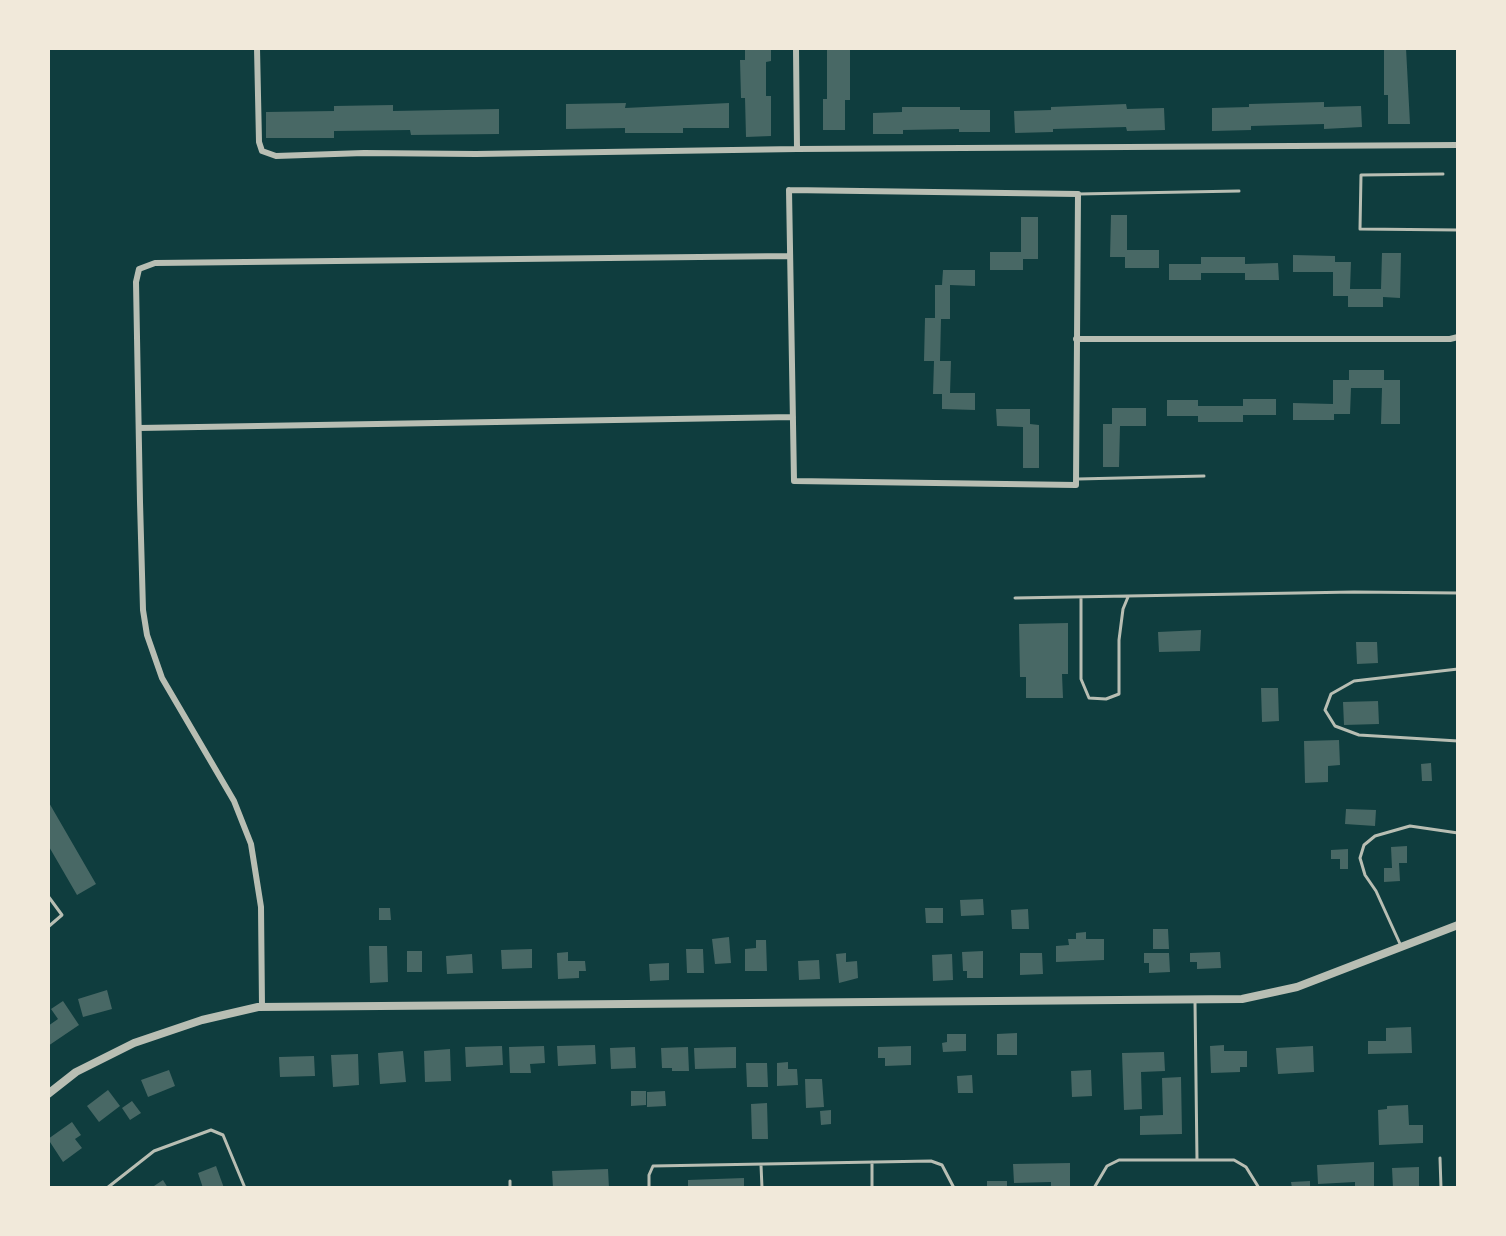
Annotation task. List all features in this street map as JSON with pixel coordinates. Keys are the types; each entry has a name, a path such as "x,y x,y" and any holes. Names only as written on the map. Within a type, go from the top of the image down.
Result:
{"street":[{"path":"257,48 259,142 262,151 276,156 797,148 1458,145"},
{"path":"796,48 797,148"},
{"path":"789,190 1078,194 1076,482 794,481 789,190"},
{"path":"262,1007 261,908 251,844 234,801 162,678 147,635 143,610 139,428 136,282 139,269 155,263 790,256"},
{"path":"1076,339 1450,339 1458,337"},
{"path":"139,428 793,417"},
{"path":"48,1094 76,1072 134,1043 202,1020 235,1011 262,1007 1242,999 1282,992 1458,925"}],"lane":[{"path":"1443,174 1361,175 1360,229 1458,230"},
{"path":"1078,194 1239,191"},
{"path":"1076,482 1204,476"},
{"path":"1015,598 1354,592 1458,593"},
{"path":"1081,597 1081,679 1089,698 1106,699 1119,694 1119,640 1123,609 1128,597"},
{"path":"1458,669 1354,681 1331,694 1325,711 1335,726 1359,735 1390,739 1458,741"},
{"path":"1401,946 1376,891 1365,875 1360,858 1364,845 1375,836 1410,826 1458,833"},
{"path":"48,896 62,915 48,927"},
{"path":"1195,1000 1197,1160"},
{"path":"107,1188 154,1151 211,1130 223,1135 245,1188"},
{"path":"1440,1158 1441,1188"},
{"path":"1094,1188 1107,1166 1119,1160 1234,1160 1246,1167 1259,1188"},
{"path":"649,1188 649,1175 653,1166 931,1161 942,1165 954,1188"},
{"path":"872,1162 872,1188"},
{"path":"761,1165 762,1188"},
{"path":"510,1181 510,1188"}],"building":[{"path":"745,48 771,48 771,61 766,62 766,96 771,96 771,136 746,137 745,98 741,98 740,60 745,60"},
{"path":"827,48 850,48 850,100 845,100 845,130 823,130 823,99 827,99"},
{"path":"1384,48 1406,48 1410,124 1388,124 1388,95 1384,95"},
{"path":"1324,102 1324,107 1361,106 1362,127 1324,129 1324,124 1251,126 1251,130 1212,131 1212,108 1249,107 1249,104"},
{"path":"626,103 625,108 729,103 729,128 683,128 683,133 625,133 625,128 566,129 566,104"},
{"path":"1126,104 1127,109 1164,108 1165,130 1127,131 1126,127 1053,129 1053,132 1015,133 1014,111"},
{"path":"393,105 393,111 499,109 499,134 411,135 410,130 334,131 334,138 266,138 266,112 334,111 334,106"},
{"path":"902,107 960,107 960,110 990,110 990,132 959,132 959,129 903,130 903,134 873,134 873,113 902,112"},
{"path":"1111,215 1127,215 1127,250 1159,250 1159,268 1125,268 1125,257 1110,257"},
{"path":"1021,217 1038,217 1038,259 1023,259 1023,270 990,270 990,252 1021,252"},
{"path":"1382,253 1401,253 1400,298 1383,297 1383,307 1348,307 1348,296 1333,296 1333,272 1293,272 1293,255 1335,256 1335,262 1351,262 1350,289 1381,289"},
{"path":"1201,257 1245,257 1245,264 1278,263 1279,280 1245,280 1245,273 1201,273 1201,280 1169,280 1169,264 1201,264"},
{"path":"943,270 975,270 975,286 950,285 950,319 941,319 940,361 951,361 950,393 975,393 975,410 942,409 942,394 933,394 934,361 924,361 925,318 935,318 935,285 942,285"},
{"path":"1349,370 1384,370 1384,380 1400,380 1400,424 1381,424 1382,388 1351,388 1350,414 1334,414 1334,420 1293,420 1293,403 1333,404 1333,380 1349,380"},
{"path":"1243,399 1276,399 1276,415 1243,415 1243,422 1198,422 1198,416 1167,416 1167,400 1198,400 1198,406 1243,406"},
{"path":"1112,408 1146,408 1146,426 1120,426 1119,467 1103,467 1103,424 1112,424"},
{"path":"996,409 1030,409 1030,424 1039,425 1039,468 1023,468 1023,427 997,426"},
{"path":"1068,623 1068,674 1062,674 1063,698 1026,698 1026,677 1020,677 1019,624"},
{"path":"1201,630 1200,651 1159,652 1158,632"},
{"path":"1356,642 1377,642 1378,663 1357,664"},
{"path":"1261,688 1278,688 1279,721 1262,722"},
{"path":"1378,701 1379,724 1344,725 1343,702"},
{"path":"1339,740 1340,765 1328,766 1328,782 1305,783 1304,741"},
{"path":"1431,763 1432,781 1422,781 1421,764"},
{"path":"48,801 96,884 77,895 48,845"},
{"path":"1346,809 1376,810 1375,826 1345,824"},
{"path":"1407,846 1407,863 1399,863 1400,881 1384,882 1384,868 1392,868 1391,847"},
{"path":"1348,849 1348,869 1340,869 1340,859 1331,859 1331,850"},
{"path":"983,899 984,915 961,916 960,900"},
{"path":"379,908 390,908 391,920 379,920"},
{"path":"925,908 943,908 943,923 926,923"},
{"path":"1028,909 1029,929 1012,929 1011,910"},
{"path":"1153,929 1168,929 1169,949 1153,949"},
{"path":"1086,932 1086,939 1104,939 1104,960 1056,962 1056,946 1069,945 1068,939 1076,939 1076,933"},
{"path":"729,937 731,963 715,964 712,939"},
{"path":"756,940 766,940 767,971 745,971 745,949 756,948"},
{"path":"369,946 387,946 388,982 370,983"},
{"path":"532,949 532,968 502,969 501,950"},
{"path":"686,949 703,949 704,973 687,973"},
{"path":"407,951 422,951 422,972 407,972"},
{"path":"983,951 983,978 967,978 967,971 963,971 962,952"},
{"path":"568,952 568,961 585,961 586,971 579,971 579,978 558,979 557,953"},
{"path":"1220,952 1221,968 1197,969 1197,962 1190,962 1190,953"},
{"path":"846,953 846,962 857,961 858,978 839,983 836,954"},
{"path":"1020,953 1042,953 1043,974 1020,975"},
{"path":"1144,953 1169,953 1170,972 1149,973 1149,963 1144,963"},
{"path":"472,954 473,973 447,974 446,956"},
{"path":"952,954 953,980 933,981 932,955"},
{"path":"819,960 820,979 799,980 798,961"},
{"path":"669,963 669,980 650,981 649,964"},
{"path":"107,990 112,1009 83,1017 78,999"},
{"path":"63,1001 79,1025 48,1046 48,1026 58,1019 51,1009"},
{"path":"1411,1027 1412,1053 1368,1054 1368,1041 1386,1041 1386,1028"},
{"path":"1017,1033 1017,1055 997,1055 997,1034"},
{"path":"947,1034 966,1034 966,1051 943,1052 942,1043 947,1042"},
{"path":"595,1045 596,1064 558,1066 557,1046"},
{"path":"1224,1045 1224,1051 1247,1051 1247,1067 1240,1067 1240,1072 1211,1073 1210,1046"},
{"path":"502,1046 503,1065 466,1067 465,1047"},
{"path":"544,1046 545,1063 530,1064 531,1073 510,1073 509,1047"},
{"path":"911,1046 911,1065 885,1066 885,1058 878,1058 878,1047"},
{"path":"1313,1046 1314,1072 1278,1074 1276,1048"},
{"path":"635,1047 636,1068 611,1069 610,1048"},
{"path":"688,1047 689,1071 672,1071 672,1068 662,1068 661,1048"},
{"path":"736,1047 736,1068 695,1069 694,1048"},
{"path":"450,1049 451,1081 425,1082 424,1051"},
{"path":"403,1051 406,1082 380,1084 378,1053"},
{"path":"1164,1052 1165,1071 1141,1072 1142,1109 1124,1110 1122,1053"},
{"path":"358,1054 359,1085 333,1087 331,1055"},
{"path":"314,1056 315,1076 280,1077 279,1057"},
{"path":"788,1062 788,1069 797,1069 798,1085 777,1086 777,1063"},
{"path":"746,1063 767,1063 768,1087 747,1087"},
{"path":"169,1070 175,1086 148,1097 141,1080"},
{"path":"1091,1070 1092,1096 1072,1097 1071,1071"},
{"path":"972,1075 973,1093 958,1093 957,1076"},
{"path":"1181,1077 1182,1134 1140,1135 1140,1116 1163,1115 1162,1078"},
{"path":"805,1079 822,1079 824,1107 806,1108"},
{"path":"108,1090 120,1106 99,1122 87,1106"},
{"path":"631,1091 646,1091 646,1105 631,1106"},
{"path":"665,1091 666,1106 647,1107 647,1092"},
{"path":"132,1101 141,1113 130,1120 122,1108"},
{"path":"767,1103 768,1139 752,1139 751,1104"},
{"path":"1408,1105 1409,1125 1423,1125 1423,1143 1379,1145 1378,1110 1387,1109 1387,1106"},
{"path":"831,1110 831,1124 821,1125 820,1111"},
{"path":"72,1122 81,1135 75,1139 82,1148 63,1162 48,1139"},
{"path":"1374,1162 1374,1188 1355,1188 1355,1182 1318,1184 1317,1165"},
{"path":"1070,1163 1070,1188 1051,1188 1051,1182 1014,1183 1013,1164"},
{"path":"216,1166 224,1188 203,1188 198,1173"},
{"path":"1419,1167 1419,1188 1393,1188 1392,1168"},
{"path":"608,1169 609,1188 553,1188 552,1171"},
{"path":"744,1178 744,1188 688,1188 688,1180"},
{"path":"163,1180 168,1188 151,1188"},
{"path":"987,1181 1007,1181 1007,1188 987,1188"},
{"path":"1310,1181 1310,1188 1292,1188 1291,1182"}]}
